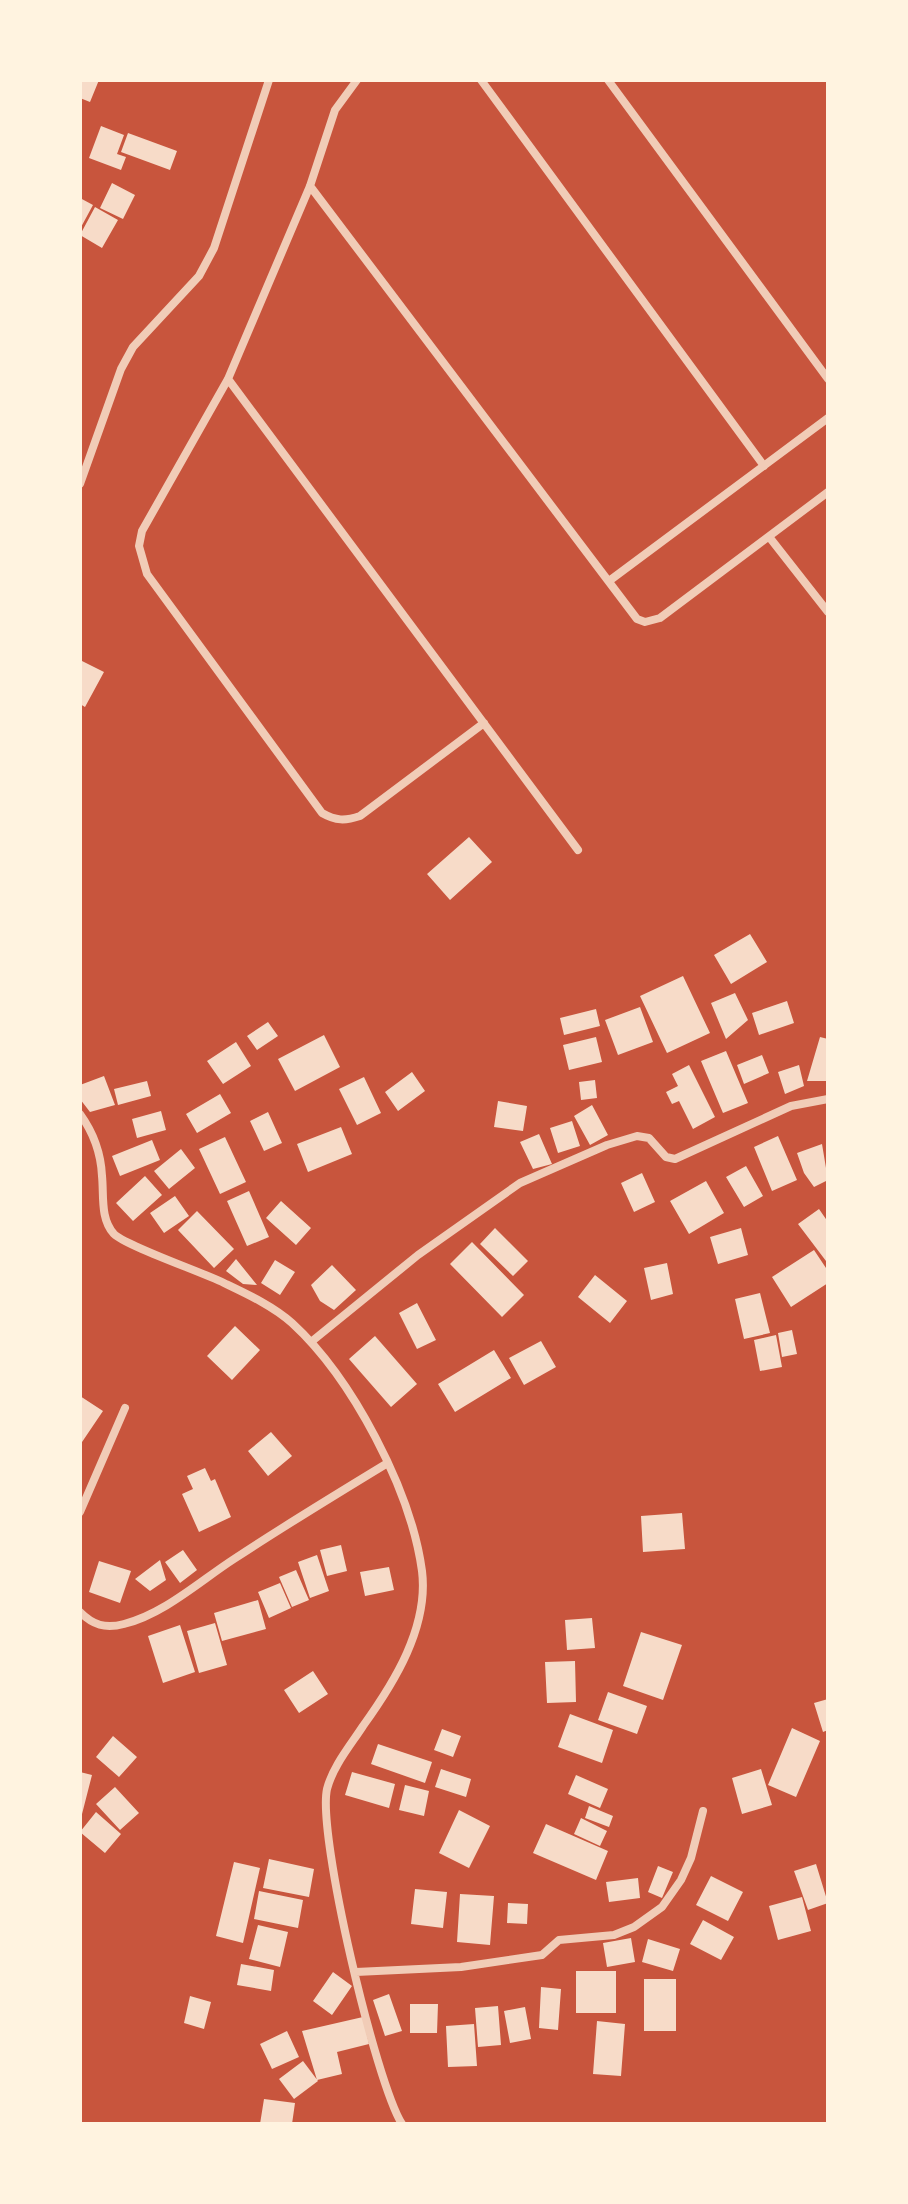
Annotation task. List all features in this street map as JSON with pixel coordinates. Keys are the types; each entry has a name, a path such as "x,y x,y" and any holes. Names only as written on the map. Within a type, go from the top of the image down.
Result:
{"street":[{"path":"80,484 121,369 133,347 199,276 214,248 269,80"},
{"path":"357,80 335,110 310,186 228,379 142,531 141,560 147,574 322,813 332,820 346,821 360,816 484,723"},
{"path":"481,80 764,466"},
{"path":"608,80 828,379"},
{"path":"310,186 637,619 652,621 770,538 828,492"},
{"path":"228,379 578,850"},
{"path":"609,581 828,418"},
{"path":"770,538 828,612"},
{"path":"311,1342 418,1255 520,1183 630,1137 644,1135 666,1157 675,1159 791,1106 828,1099"},
{"path":"80,1114 90,1127 98,1150 105,1216 111,1231 123,1242 191,1267 251,1296 289,1320 311,1342 350,1393 386,1464 414,1537 422,1573 422,1602 408,1650 393,1682 339,1760 328,1789 325,1816 331,1862 356,1972 379,2062 402,2124"},
{"path":"80,1512 125,1408"},
{"path":"80,1612 91,1623 102,1627 121,1625 151,1614 285,1525 386,1464"},
{"path":"356,1972 461,1967 542,1955 559,1940 614,1935 634,1927 662,1907 681,1880 691,1858 703,1811"}],"building":[{"path":"80,80 99,80 90,102 80,98"},
{"path":"101,126 124,135 117,154 126,157 121,170 89,158"},
{"path":"128,133 177,151 170,170 121,152"},
{"path":"112,183 135,195 123,219 100,208"},
{"path":"80,198 93,205 80,229"},
{"path":"95,207 118,220 102,248 80,235"},
{"path":"80,660 104,672 85,707 80,704"},
{"path":"469,837 492,862 450,900 427,874"},
{"path":"750,934 767,962 731,984 714,955"},
{"path":"683,976 710,1033 667,1053 640,996"},
{"path":"735,993 748,1020 726,1039 711,1003"},
{"path":"787,1001 794,1023 759,1035 752,1013"},
{"path":"640,1007 653,1042 618,1055 605,1020"},
{"path":"596,1009 600,1026 564,1035 560,1018"},
{"path":"268,1022 278,1036 257,1050 247,1036"},
{"path":"324,1035 340,1067 295,1091 278,1059"},
{"path":"596,1037 602,1062 569,1070 563,1045"},
{"path":"820,1037 828,1039 828,1081 807,1081"},
{"path":"236,1042 251,1066 223,1084 207,1061"},
{"path":"726,1051 748,1103 723,1113 701,1061"},
{"path":"762,1055 769,1073 744,1084 737,1065"},
{"path":"689,1065 715,1117 693,1129 679,1101 672,1104 666,1092 678,1086 672,1074"},
{"path":"799,1065 804,1086 785,1094 778,1072"},
{"path":"412,1072 425,1091 398,1111 385,1092"},
{"path":"104,1076 115,1105 90,1112 80,1099 80,1085"},
{"path":"364,1077 381,1113 357,1125 339,1089"},
{"path":"595,1080 597,1098 581,1100 579,1082"},
{"path":"147,1081 151,1096 118,1105 114,1089"},
{"path":"220,1094 231,1113 197,1133 186,1114"},
{"path":"498,1101 527,1106 523,1131 494,1127"},
{"path":"592,1105 608,1135 590,1145 574,1116"},
{"path":"161,1111 166,1130 137,1138 132,1119"},
{"path":"268,1112 282,1143 264,1151 250,1121"},
{"path":"572,1121 580,1146 558,1153 550,1128"},
{"path":"341,1127 352,1154 308,1172 297,1144"},
{"path":"539,1134 552,1164 533,1169 520,1142"},
{"path":"778,1136 797,1180 772,1191 754,1147"},
{"path":"225,1137 246,1182 220,1194 199,1149"},
{"path":"152,1140 160,1160 120,1176 112,1156"},
{"path":"822,1144 828,1180 814,1187 804,1173 797,1153"},
{"path":"181,1149 195,1168 169,1189 154,1171"},
{"path":"746,1166 763,1196 744,1207 726,1177"},
{"path":"642,1173 655,1202 634,1212 621,1183"},
{"path":"145,1176 162,1195 133,1221 116,1203"},
{"path":"706,1181 724,1213 689,1234 670,1201"},
{"path":"249,1191 269,1237 247,1246 227,1201"},
{"path":"175,1196 189,1216 164,1233 150,1213"},
{"path":"281,1201 311,1228 296,1245 266,1218"},
{"path":"819,1209 828,1222 826,1261 798,1224"},
{"path":"197,1211 234,1249 214,1268 178,1230"},
{"path":"495,1228 528,1261 513,1276 480,1244"},
{"path":"741,1228 748,1255 718,1264 710,1237"},
{"path":"472,1242 524,1295 502,1317 450,1264"},
{"path":"814,1250 828,1271 828,1283 791,1307 772,1277"},
{"path":"236,1259 257,1285 243,1284 226,1271"},
{"path":"275,1260 295,1272 280,1295 261,1283"},
{"path":"667,1263 673,1294 651,1300 644,1268"},
{"path":"332,1265 356,1290 334,1310 320,1301 311,1285"},
{"path":"595,1275 627,1301 610,1323 578,1297"},
{"path":"760,1293 770,1333 744,1339 735,1299"},
{"path":"417,1303 436,1340 417,1349 399,1313"},
{"path":"235,1326 260,1350 232,1380 207,1356"},
{"path":"792,1330 797,1354 782,1357 778,1333"},
{"path":"776,1335 782,1367 760,1371 754,1340"},
{"path":"375,1336 417,1384 391,1407 349,1359"},
{"path":"541,1341 556,1367 524,1385 509,1358"},
{"path":"494,1350 511,1378 455,1412 438,1384"},
{"path":"80,1396 103,1411 80,1445"},
{"path":"271,1432 292,1456 268,1476 248,1451"},
{"path":"205,1468 211,1481 215,1479 231,1517 199,1532 182,1494 193,1489 187,1476"},
{"path":"682,1513 685,1549 643,1552 641,1516"},
{"path":"341,1545 347,1571 327,1576 320,1550"},
{"path":"183,1550 197,1570 180,1583 165,1562"},
{"path":"317,1555 329,1591 310,1598 298,1562"},
{"path":"160,1560 166,1580 150,1591 135,1579"},
{"path":"99,1561 131,1571 120,1603 89,1592"},
{"path":"389,1567 394,1590 365,1596 360,1572"},
{"path":"296,1570 309,1600 292,1607 279,1577"},
{"path":"280,1583 291,1608 269,1618 258,1592"},
{"path":"258,1600 266,1629 222,1641 214,1613"},
{"path":"592,1618 595,1648 567,1650 565,1620"},
{"path":"215,1623 227,1665 199,1673 187,1631"},
{"path":"180,1625 195,1672 163,1683 148,1636"},
{"path":"641,1632 682,1645 663,1700 623,1686"},
{"path":"575,1661 576,1702 547,1703 545,1662"},
{"path":"313,1671 328,1694 299,1713 284,1690"},
{"path":"608,1692 647,1706 637,1734 598,1720"},
{"path":"828,1699 828,1730 823,1732 814,1703"},
{"path":"570,1714 613,1730 602,1763 558,1747"},
{"path":"792,1728 820,1741 796,1797 768,1785"},
{"path":"442,1729 461,1736 453,1757 434,1750"},
{"path":"113,1736 137,1757 119,1777 96,1757"},
{"path":"378,1744 432,1762 425,1783 371,1764"},
{"path":"441,1769 471,1779 466,1797 435,1787"},
{"path":"761,1769 772,1805 742,1814 732,1778"},
{"path":"80,1772 92,1775 81,1818 80,1818"},
{"path":"352,1772 395,1784 389,1808 345,1795"},
{"path":"576,1775 608,1789 600,1808 568,1794"},
{"path":"405,1785 429,1791 424,1816 399,1810"},
{"path":"115,1787 139,1813 120,1830 96,1804"},
{"path":"589,1806 613,1816 609,1827 585,1818"},
{"path":"459,1810 490,1826 469,1868 439,1853"},
{"path":"96,1812 121,1834 105,1853 80,1832"},
{"path":"581,1818 607,1831 600,1846 574,1834"},
{"path":"546,1824 608,1851 596,1880 533,1853"},
{"path":"269,1859 314,1869 309,1897 263,1888"},
{"path":"234,1862 260,1868 243,1943 216,1936"},
{"path":"816,1864 828,1903 808,1910 794,1871"},
{"path":"658,1866 673,1872 662,1898 648,1892"},
{"path":"711,1876 743,1892 728,1921 696,1905"},
{"path":"638,1878 640,1898 609,1902 606,1882"},
{"path":"415,1889 447,1892 443,1928 411,1924"},
{"path":"259,1891 303,1900 298,1928 254,1919"},
{"path":"460,1894 494,1896 490,1945 457,1942"},
{"path":"802,1897 811,1931 778,1940 769,1906"},
{"path":"508,1903 528,1904 527,1924 507,1923"},
{"path":"703,1920 734,1937 721,1960 690,1944"},
{"path":"258,1925 288,1932 280,1967 249,1959"},
{"path":"631,1938 635,1962 607,1967 603,1943"},
{"path":"648,1939 680,1949 673,1971 642,1962"},
{"path":"241,1964 274,1970 271,1991 237,1985"},
{"path":"576,1971 616,1971 616,2013 576,2013"},
{"path":"333,1972 352,1986 332,2015 313,2001"},
{"path":"644,1979 676,1979 676,2031 644,2031"},
{"path":"541,1987 561,1989 558,2030 539,2028"},
{"path":"389,1994 402,2031 385,2036 373,2000"},
{"path":"190,1996 211,2002 204,2029 184,2023"},
{"path":"410,2004 438,2004 437,2033 410,2033"},
{"path":"498,2006 501,2045 478,2047 475,2008"},
{"path":"525,2007 531,2039 510,2043 504,2011"},
{"path":"363,2017 369,2044 337,2052 342,2074 317,2080 302,2031"},
{"path":"597,2021 625,2024 621,2076 593,2074"},
{"path":"474,2024 477,2066 448,2067 446,2026"},
{"path":"287,2031 299,2057 272,2069 260,2044"},
{"path":"303,2061 318,2081 294,2099 279,2079"},
{"path":"264,2099 295,2103 292,2124 260,2124"}]}
